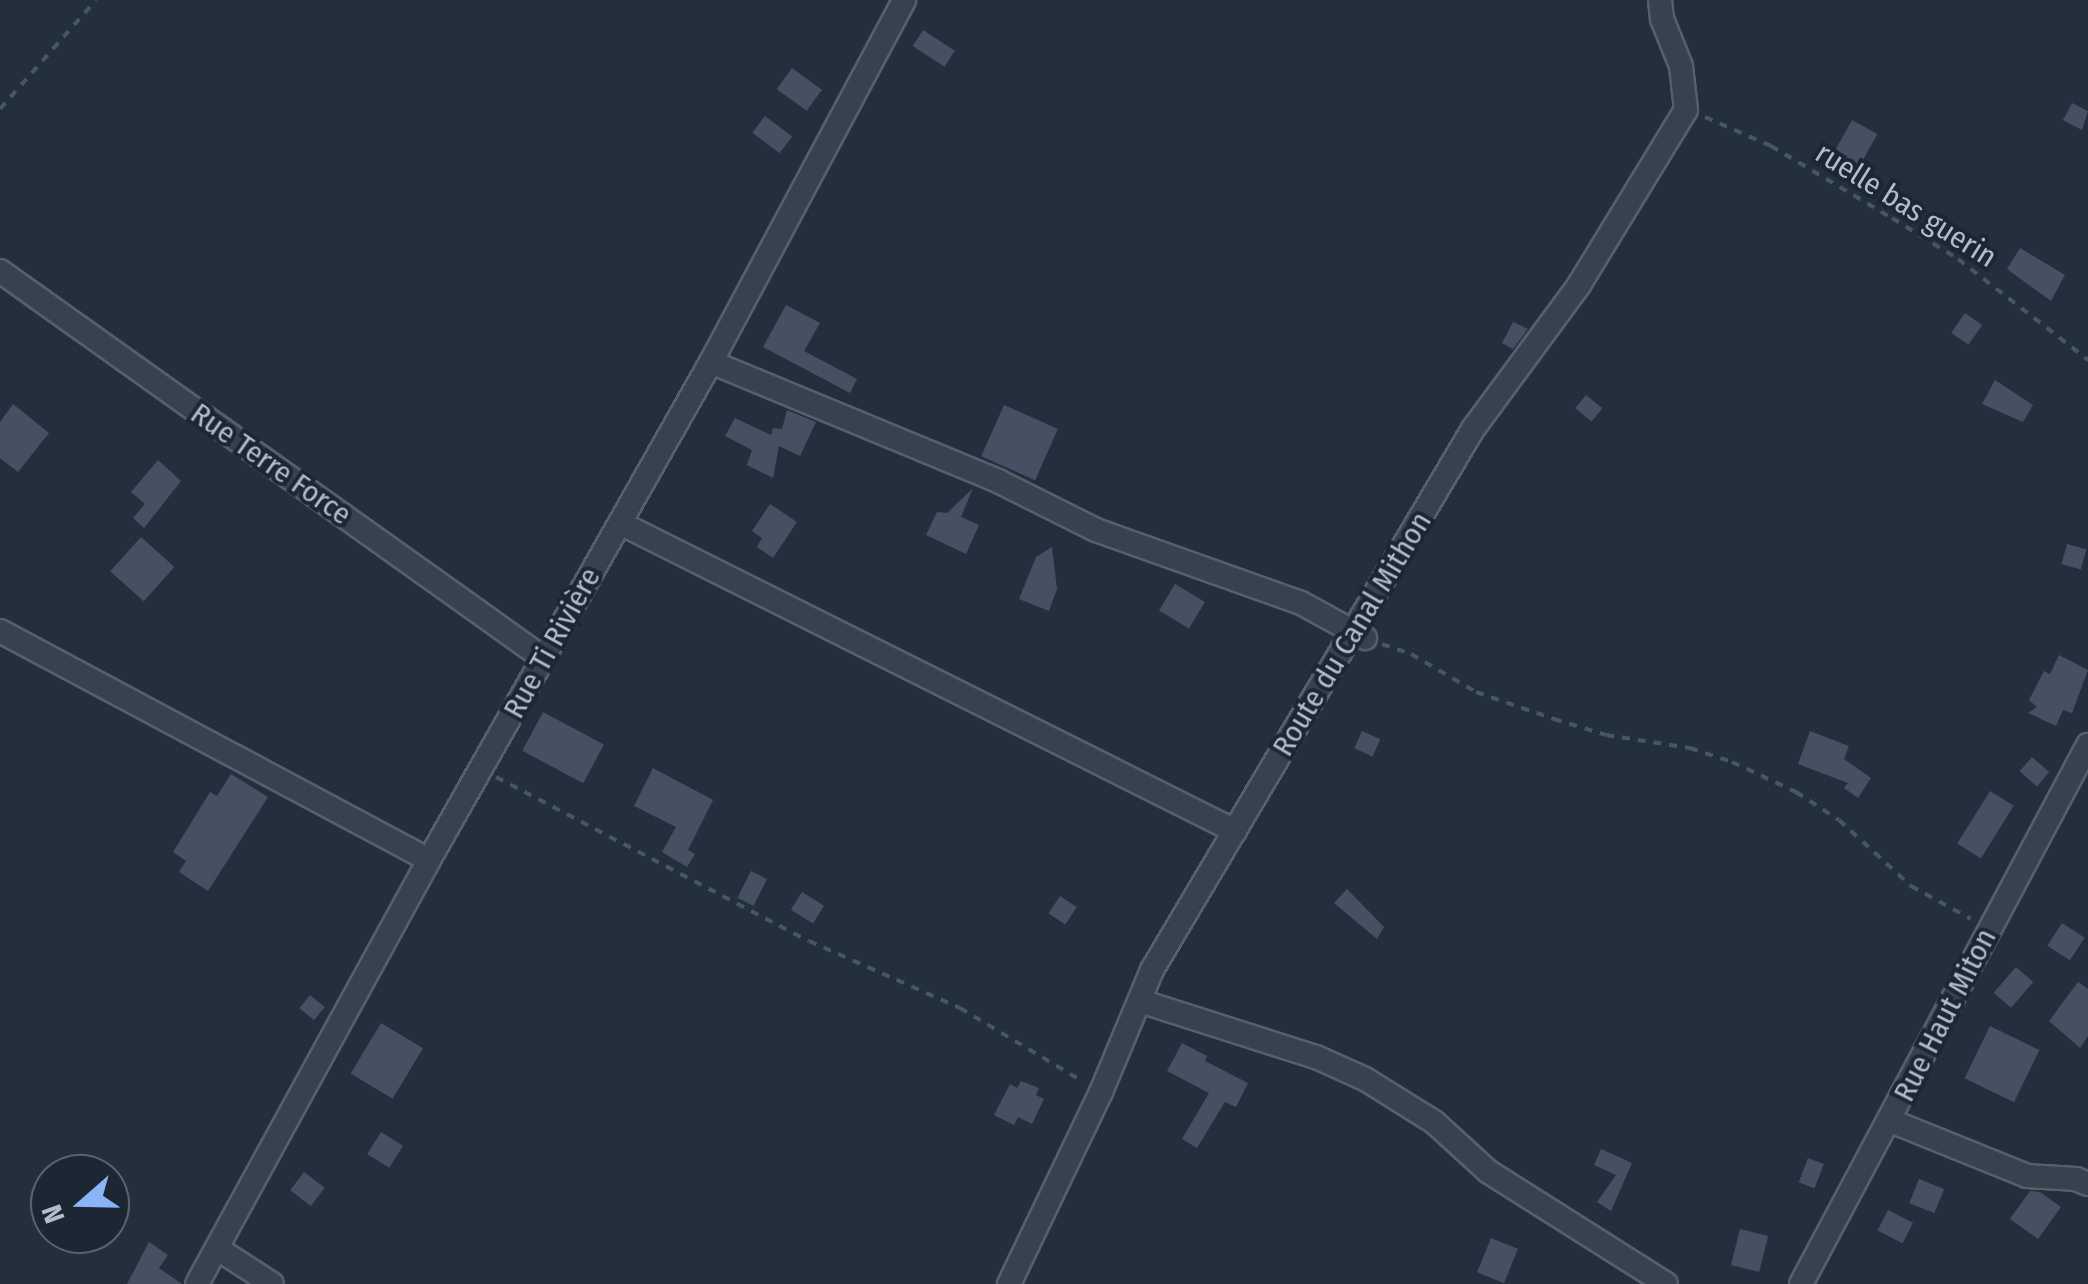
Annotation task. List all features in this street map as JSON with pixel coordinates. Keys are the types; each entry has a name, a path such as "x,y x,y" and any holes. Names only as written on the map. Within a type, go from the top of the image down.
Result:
{"street":[{"name":"Rue Ti Rivière","path":"197,1284 711,362 904,0"},
{"path":"1660,0 1662,19 1681,66 1686,110"},
{"name":"Route du Canal Mithon","path":"1009,1284 1101,1092 1152,970 1235,830 1360,635 1473,429 1579,286 1686,110"},
{"name":"Rue Terre Force","path":"0,271 543,658"},
{"path":"711,362 981,474 1096,530 1259,585 1360,635"},
{"path":"620,523 1235,830"},
{"path":"0,631 430,860"},
{"name":"Rue Haut Miton","path":"1801,1284 1891,1122 2088,746"},
{"path":"1140,1001 1316,1057 1365,1079 1434,1122 1489,1172 1666,1284"},
{"path":"1891,1122 2027,1176 2076,1179 2088,1184"},
{"path":"218,1249 272,1284"}],"path":[{"path":"0,109 96,0"},
{"name":"ruelle bas guerin","path":"1686,110 1772,146 1892,218 1958,260 2088,360"},
{"path":"1360,635 1410,654 1476,692 1554,719 1606,735 1690,748 1748,769 1839,820 1910,886 1988,931"},
{"path":"483,770 809,942 960,1008 1101,1092"}],"building":[{"path":"923,30 955,51 945,67 913,46"},
{"path":"792,68 822,90 807,111 777,89"},
{"path":"2072,103 2088,111 2082,130 2063,120"},
{"path":"765,116 792,136 780,153 752,133"},
{"path":"1852,120 1877,134 1855,174 1830,160"},
{"path":"2020,248 2065,275 2051,301 2007,269"},
{"path":"786,305 820,323 804,351 857,379 850,393 763,347"},
{"path":"1965,313 1982,325 1968,345 1951,333"},
{"path":"1513,322 1528,329 1513,349 1502,343"},
{"path":"1995,380 2033,405 2023,422 1982,404"},
{"path":"1586,395 1602,408 1592,421 1575,408"},
{"path":"13,404 49,433 18,472 0,458 0,422"},
{"path":"1004,405 1058,429 1035,480 981,456"},
{"path":"787,410 816,422 800,456 779,446 773,478 747,465 752,450 725,436 735,418 771,435 773,428 782,429"},
{"path":"158,460 181,481 144,528 133,518 145,504 131,492"},
{"path":"973,488 961,517 979,525 966,554 926,535 937,512 947,513"},
{"path":"770,504 797,522 773,558 757,547 762,538 752,531"},
{"path":"141,537 174,567 144,601 110,571"},
{"path":"2067,544 2086,549 2081,569 2062,564"},
{"path":"1052,547 1057,589 1049,611 1019,599 1036,557"},
{"path":"1175,584 1205,602 1189,629 1159,611"},
{"path":"2059,655 2088,670 2072,713 2063,710 2056,726 2028,713 2037,707 2029,700 2044,671 2050,674"},
{"path":"543,712 604,744 583,783 522,751"},
{"path":"1362,731 1380,739 1373,756 1354,748"},
{"path":"1810,731 1849,746 1844,759 1871,778 1858,798 1844,788 1848,783 1798,764"},
{"path":"2032,757 2049,772 2037,786 2020,771"},
{"path":"653,768 713,800 688,850 695,854 687,867 662,852 676,827 634,806"},
{"path":"231,774 268,797 208,891 179,872 186,861 173,852 210,792 217,796"},
{"path":"1990,791 2014,806 1981,858 1957,844"},
{"path":"751,871 767,879 753,906 737,898"},
{"path":"1347,889 1384,927 1377,939 1334,903"},
{"path":"802,892 824,906 813,924 791,910"},
{"path":"1060,896 1077,907 1065,925 1049,914"},
{"path":"2062,923 2085,938 2070,960 2047,946"},
{"path":"2016,967 2033,982 2011,1008 1994,993"},
{"path":"2078,982 2088,989 2088,1036 2080,1048 2049,1021"},
{"path":"310,995 325,1007 314,1020 299,1008"},
{"path":"381,1023 423,1048 393,1099 351,1074"},
{"path":"1990,1026 2039,1050 2014,1102 1965,1078"},
{"path":"1182,1043 1207,1056 1205,1061 1248,1083 1236,1107 1225,1102 1197,1148 1182,1139 1209,1093 1167,1071"},
{"path":"1021,1081 1039,1088 1036,1095 1044,1099 1032,1124 1018,1117 1014,1125 994,1115 1010,1084 1017,1088"},
{"path":"381,1132 403,1146 389,1168 367,1154"},
{"path":"1601,1149 1632,1163 1611,1211 1597,1202 1616,1175 1594,1165"},
{"path":"1808,1158 1824,1164 1815,1188 1799,1182"},
{"path":"304,1172 325,1188 311,1206 290,1190"},
{"path":"1919,1179 1944,1189 1934,1213 1909,1203"},
{"path":"2030,1191 2040,1192 2061,1207 2038,1239 2010,1219"},
{"path":"1888,1210 1913,1223 1903,1243 1878,1230"},
{"path":"1740,1229 1768,1236 1759,1272 1731,1265"},
{"path":"1491,1238 1518,1249 1504,1283 1477,1272"},
{"path":"149,1242 168,1255 159,1268 182,1284 127,1284"}]}
